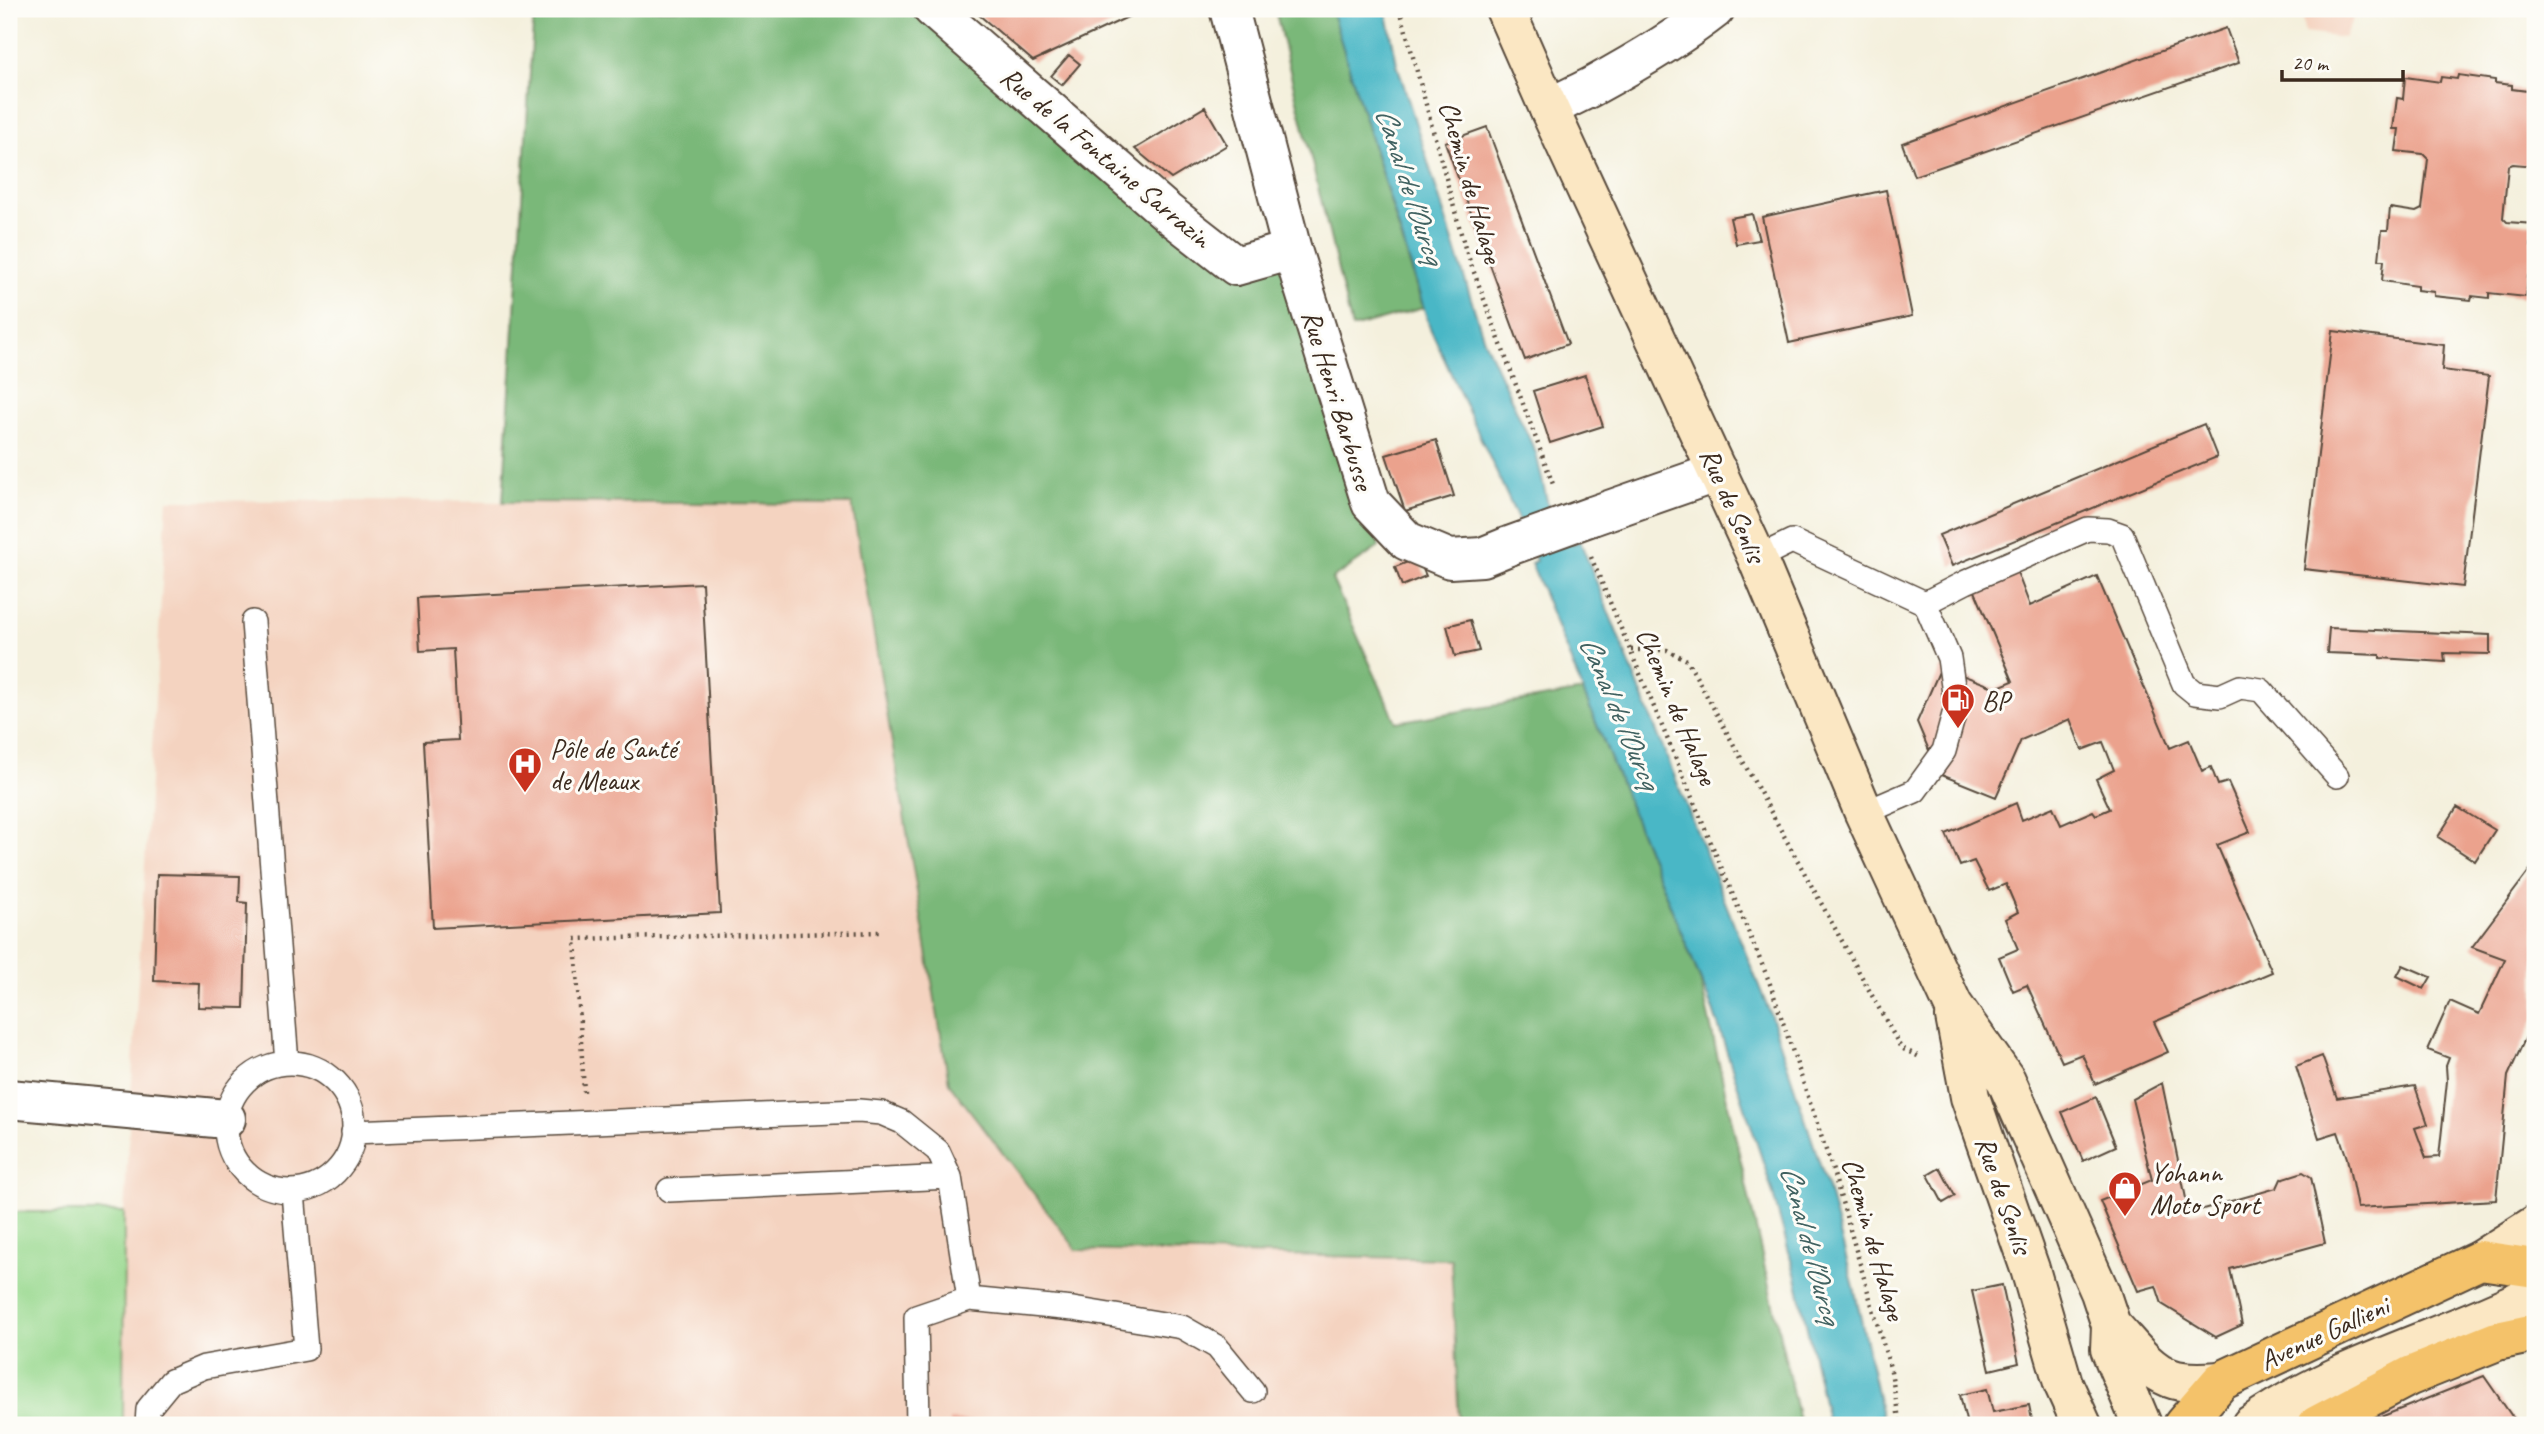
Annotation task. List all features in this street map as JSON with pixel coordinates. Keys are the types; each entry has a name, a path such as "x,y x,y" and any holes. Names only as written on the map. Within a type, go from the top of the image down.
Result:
{"main road":[{"name":"Rue de Senlis","path":"1506,9 1549,109 1757,558 1864,813 1953,1005 2006,1080 2112,1325 2147,1363 2170,1378 2197,1382 2221,1381"},
{"name":"Rue de Senlis","path":"1953,1005 1970,1097 2030,1269 2063,1383 2082,1425"},
{"path":"2480,1260 2535,1225"},
{"path":"2480,1260 2535,1268"},
{"name":"Avenue Gallieni","path":"2183,1425 2221,1381 2480,1260"},
{"path":"2251,1425 2281,1404 2332,1378 2489,1316 2535,1293"},
{"name":"Rue de Senlis","path":"2112,1325 2110,1349 2142,1425"},
{"path":"2316,1425 2410,1376 2497,1341 2535,1333"},
{"name":"Rue de Senlis","path":"2063,1383 2064,1425"}],"street":[{"name":"Rue de la Fontaine Sarrazin","path":"933,9 1168,213 1236,266 1292,250"},
{"name":"Rue Henri Barbusse","path":"1229,9 1292,250 1371,503 1407,541 1450,559 1482,557 1509,546 1590,534 1718,472"},
{"path":"1549,109 1694,25 1714,9"},
{"path":"9,1099 226,1119"}],"lane":[{"path":"1925,603 1966,582 2088,529 2108,530 2122,536 2185,684 2195,693 2220,696 2240,687 2260,690 2337,776"},
{"path":"1757,558 1792,541 1925,603 1949,658 1956,707 1944,751 1915,790 1864,813"},
{"path":"253,622 287,1063"},
{"path":"287,1063 306,1064 337,1083 348,1098 353,1132 347,1158 334,1176 315,1187 293,1192 271,1189 251,1178 236,1162 227,1142 226,1119 233,1098 246,1080 265,1068 287,1063"},
{"path":"353,1132 845,1111 881,1113 902,1122 938,1151 950,1177 969,1299"},
{"path":"669,1190 950,1177"},
{"path":"147,1425 148,1409 171,1381 204,1367 306,1349 293,1192"},
{"path":"918,1425 916,1317 969,1299 1073,1309 1182,1327 1217,1347 1253,1391"}],"path":[{"name":"Chemin de Halage","path":"1401,9 1465,248 1555,489"},
{"name":"Chemin de Halage","path":"1590,534 1631,650 1769,981 1833,1171 1891,1371 1900,1425"},
{"path":"1631,650 1667,650 1687,660 1901,1048 1926,1060"},
{"path":"585,1121 575,939 882,932"}],"shaded area":[{"path":"2302,9 2357,9 2344,38 2304,33"},
{"name":"Pôle de Santé de Meaux","path":"167,500 852,504 949,1083 1077,1250 1451,1259 1459,1425 123,1425 124,1212"}],"green space":[{"path":"534,9 935,9 1236,266 1292,250 1371,503 1379,547 1332,579 1396,722 1583,691 1700,979 1800,1425 1459,1425 1451,1259 1077,1250 949,1083 852,504 503,502"},
{"path":"1275,9 1331,9 1423,308 1352,328"},
{"path":"9,1212 124,1212 123,1425 9,1425"}],"water":[{"name":"Canal de l'Ourcq","path":"1331,9 1386,9 1397,64 1484,340 1536,453 1548,505 1561,544 1571,540 1573,544 1580,541 1771,1016 1827,1185 1854,1287 1884,1425 1828,1425 1796,1277 1769,1180 1713,1010 1531,563 1536,561 1534,554 1430,328"}],"building":[{"path":"972,9 1032,11 1145,9 1033,61"},
{"path":"2226,28 2239,63 1914,176 1902,143"},
{"path":"1069,55 1080,64 1062,85 1051,76"},
{"path":"2458,75 2495,80 2495,83 2512,85 2512,89 2535,92 2535,166 2508,166 2503,218 2507,222 2534,224 2531,246 2535,246 2534,277 2528,276 2526,297 2489,293 2489,298 2472,296 2471,300 2434,296 2434,292 2417,290 2417,286 2382,281 2384,260 2379,260 2382,230 2388,230 2390,208 2416,212 2422,209 2428,159 2423,154 2396,151 2399,129 2393,129 2397,98 2403,99 2405,77 2440,82 2441,77 2457,79"},
{"path":"1205,107 1227,145 1171,179 1135,149"},
{"path":"1487,127 1568,344 1525,360 1445,142"},
{"path":"1886,190 1912,316 1789,343 1762,217"},
{"path":"1752,214 1759,240 1736,244 1730,218"},
{"path":"2333,331 2444,345 2442,370 2489,376 2463,587 2304,569"},
{"path":"1585,375 1603,426 1550,443 1533,391"},
{"path":"2204,424 2217,457 1952,566 1939,535"},
{"path":"1436,440 1454,496 1405,511 1386,455"},
{"path":"1418,558 1426,576 1402,586 1395,567"},
{"path":"2017,572 2030,606 2097,576 2170,748 2189,740 2202,771 2211,767 2218,785 2228,782 2250,832 2217,845 2272,972 2154,1022 2168,1052 2095,1084 2082,1054 2062,1062 2027,985 2013,991 1999,957 2018,949 2005,919 2018,912 2006,884 1989,891 1974,861 1960,866 1946,834 2016,803 2022,820 2053,807 2061,825 2093,811 2096,815 2110,809 2096,779 2114,770 2103,742 2082,750 2070,719 2021,740 1996,797 1939,774 1917,722 1941,667 1996,688 2013,681 1974,589"},
{"path":"702,583 720,913 433,928 423,742 458,740 453,649 420,651 417,598"},
{"path":"1470,620 1479,651 1455,656 1447,626"},
{"path":"2329,628 2490,635 2490,654 2444,653 2445,662 2327,653"},
{"path":"2457,807 2495,830 2475,861 2438,837"},
{"path":"2532,867 2535,869 2535,1017 2508,1076 2496,1200 2357,1208 2347,1158 2338,1132 2319,1138 2296,1066 2322,1056 2337,1098 2415,1086 2428,1124 2415,1128 2426,1158 2439,1157 2447,1081 2446,1066 2449,1058 2428,1050 2450,1001 2479,1014 2505,959 2472,947"},
{"path":"157,874 240,876 239,902 247,903 244,1008 198,1007 199,983 154,981"},
{"path":"2403,965 2431,977 2424,989 2397,976"},
{"path":"2162,1083 2189,1213 2277,1188 2281,1179 2303,1172 2311,1177 2325,1243 2230,1269 2242,1325 2216,1337 2162,1304 2156,1286 2138,1291 2100,1201 2152,1180 2132,1099"},
{"path":"2096,1097 2116,1146 2083,1161 2062,1112"},
{"path":"1940,1168 1955,1196 1943,1203 1928,1175"},
{"path":"2002,1285 2019,1363 1990,1370 1972,1291"},
{"path":"2484,1376 2518,1425 2377,1425 2373,1420"},
{"path":"1987,1389 1993,1412 2029,1405 2033,1425 1967,1425 1960,1395"},
{"path":"950,1420 1007,1423 1007,1425 950,1425"}],"place":[{"name":"BP","path":"1958,730"},
{"name":"Pôle de Santé de Meaux","path":"525,794"},
{"name":"Yohann Moto Sport","path":"2125,1218"}]}
